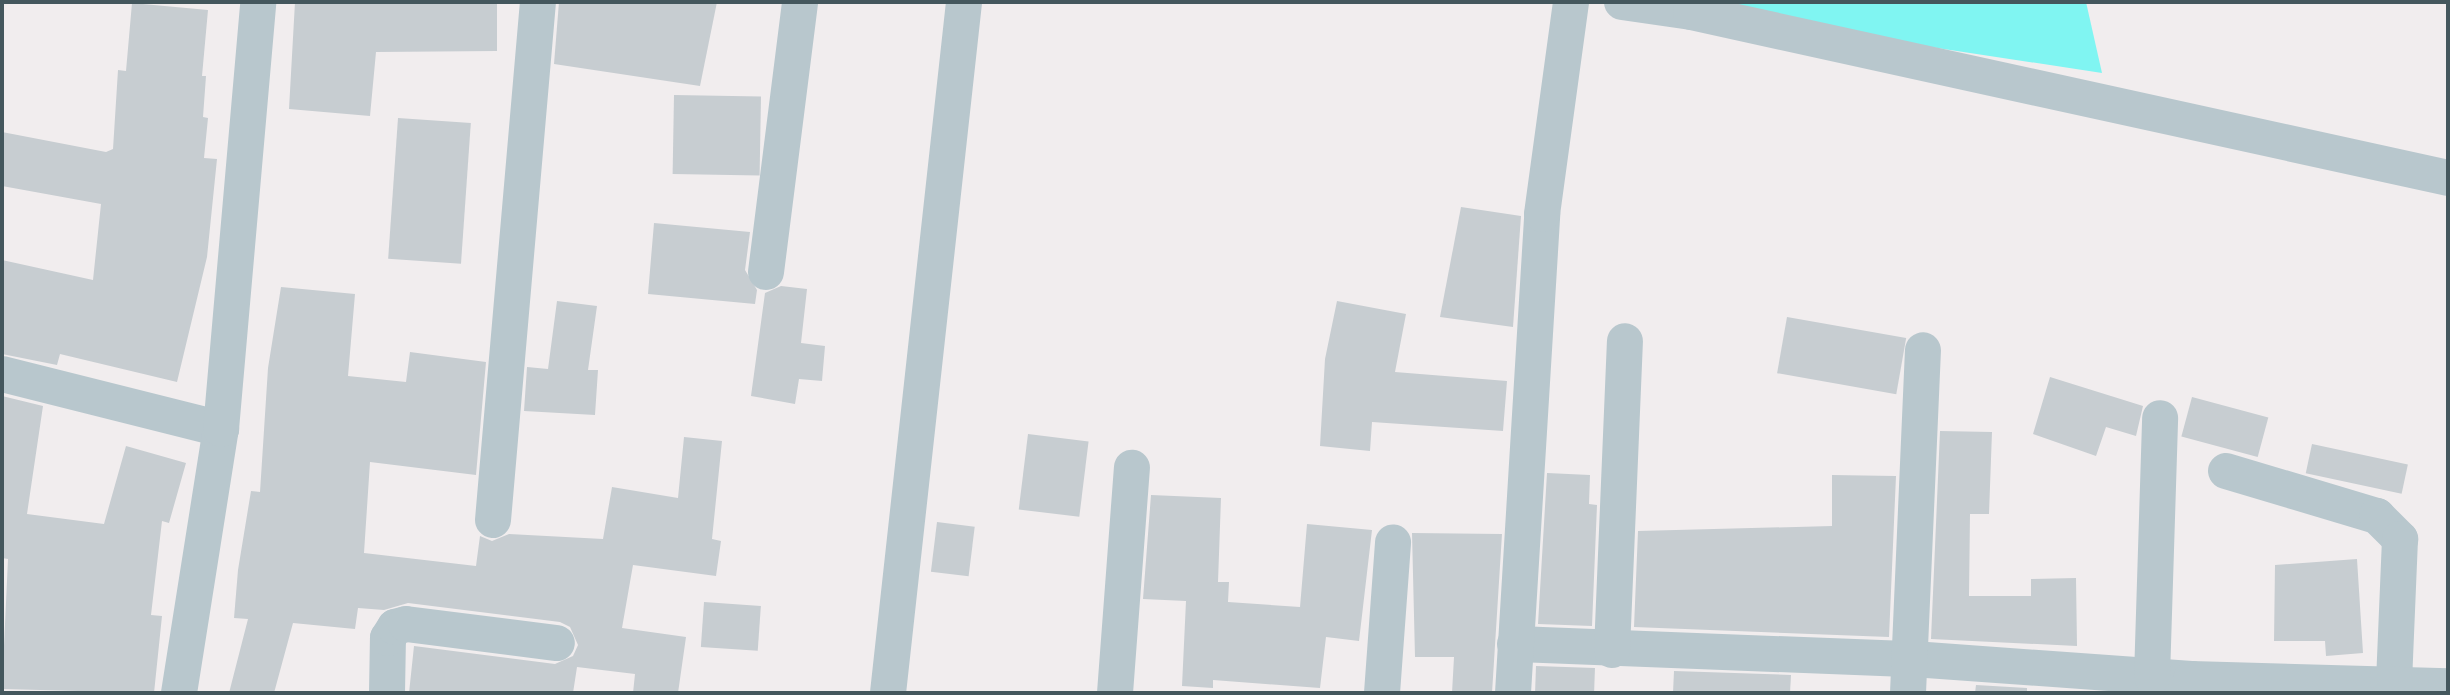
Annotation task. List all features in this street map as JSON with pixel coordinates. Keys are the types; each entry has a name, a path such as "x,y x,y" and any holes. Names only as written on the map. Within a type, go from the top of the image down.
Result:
{"street":[{"path":"179,693 221,429 258,2"},
{"path":"493,520 538,2"},
{"path":"766,272 800,2"},
{"path":"888,693 964,2"},
{"path":"1513,693 1542,214 1571,2"},
{"path":"1622,2 1691,12 2448,178"},
{"path":"1612,650 1625,341"},
{"path":"1910,676 1923,350"},
{"path":"2,374 221,429"},
{"path":"2152,677 2160,418"},
{"path":"1115,693 1132,468"},
{"path":"2226,471 2377,516 2400,539 2394,684"},
{"path":"1382,693 1393,542"},
{"path":"387,693 388,638 395,627 406,624 557,643"},
{"path":"1515,644 1910,676 2152,677 2189,686 2394,684 2440,688"}],"water":[{"path":"1636,2 2086,2 2102,73"}],"building":[{"path":"295,2 497,2 497,51 376,52 370,116 289,109"},
{"path":"559,2 717,2 700,86 554,64"},
{"path":"132,3 208,10 202,76 206,76 203,117 208,118 204,158 217,159 207,257 177,382 60,354 57,365 2,354 2,260 93,280 101,204 2,186 2,132 106,152 113,149 118,70 126,71"},
{"path":"674,95 761,97 760,176 673,174"},
{"path":"398,118 471,123 461,264 388,259"},
{"path":"1461,207 1521,216 1513,327 1440,317"},
{"path":"654,223 750,232 745,270 757,290 755,304 648,294"},
{"path":"781,286 807,289 801,343 825,346 822,381 799,379 795,404 751,396 765,293"},
{"path":"281,287 355,294 348,376 406,382 410,352 486,362 476,475 370,462 364,553 476,566 480,536 492,541 509,534 603,539 612,487 678,498 684,437 722,441 712,539 721,541 716,576 633,565 622,628 686,637 678,693 633,693 635,674 577,667 573,693 409,693 414,646 555,664 573,656 578,645 570,627 560,622 408,603 384,610 358,608 355,629 293,623 274,693 229,693 248,619 234,618 238,570 251,491 260,492 268,368"},
{"path":"557,301 597,306 588,370 598,370 595,415 524,411 527,367 548,369"},
{"path":"1337,301 1406,314 1395,372 1507,381 1503,431 1372,422 1370,451 1320,446 1325,359"},
{"path":"1787,317 1906,338 1896,394 1777,373"},
{"path":"2050,377 2143,406 2136,436 2106,427 2096,456 2033,434"},
{"path":"2,396 43,406 27,514 104,524 126,446 186,463 169,523 162,521 151,615 162,616 154,693 2,689 8,559 2,558"},
{"path":"2192,397 2268,417 2258,457 2181,437"},
{"path":"1940,431 1992,432 1989,514 1970,514 1969,596 2031,596 2031,579 2076,578 2077,646 1931,639"},
{"path":"1028,434 1089,441 1079,517 1019,509"},
{"path":"2312,444 2408,464 2402,494 2306,473"},
{"path":"1547,473 1590,475 1589,504 1597,505 1592,626 1538,624"},
{"path":"1832,475 1896,476 1889,637 1634,627 1638,531 1832,526"},
{"path":"1151,495 1221,498 1218,582 1229,582 1228,602 1300,607 1307,524 1372,530 1359,641 1326,637 1320,688 1213,680 1213,688 1182,686 1186,601 1143,599"},
{"path":"937,522 975,527 969,576 931,572"},
{"path":"1412,533 1502,534 1492,693 1452,693 1454,657 1415,657"},
{"path":"2357,559 2363,653 2326,656 2325,641 2274,641 2275,565"},
{"path":"704,602 761,606 758,651 701,647"},
{"path":"1536,666 1595,668 1594,693 1535,693"},
{"path":"1674,671 1791,675 1790,693 1673,693"},
{"path":"1976,685 2027,688 2027,693 1975,693"}]}
